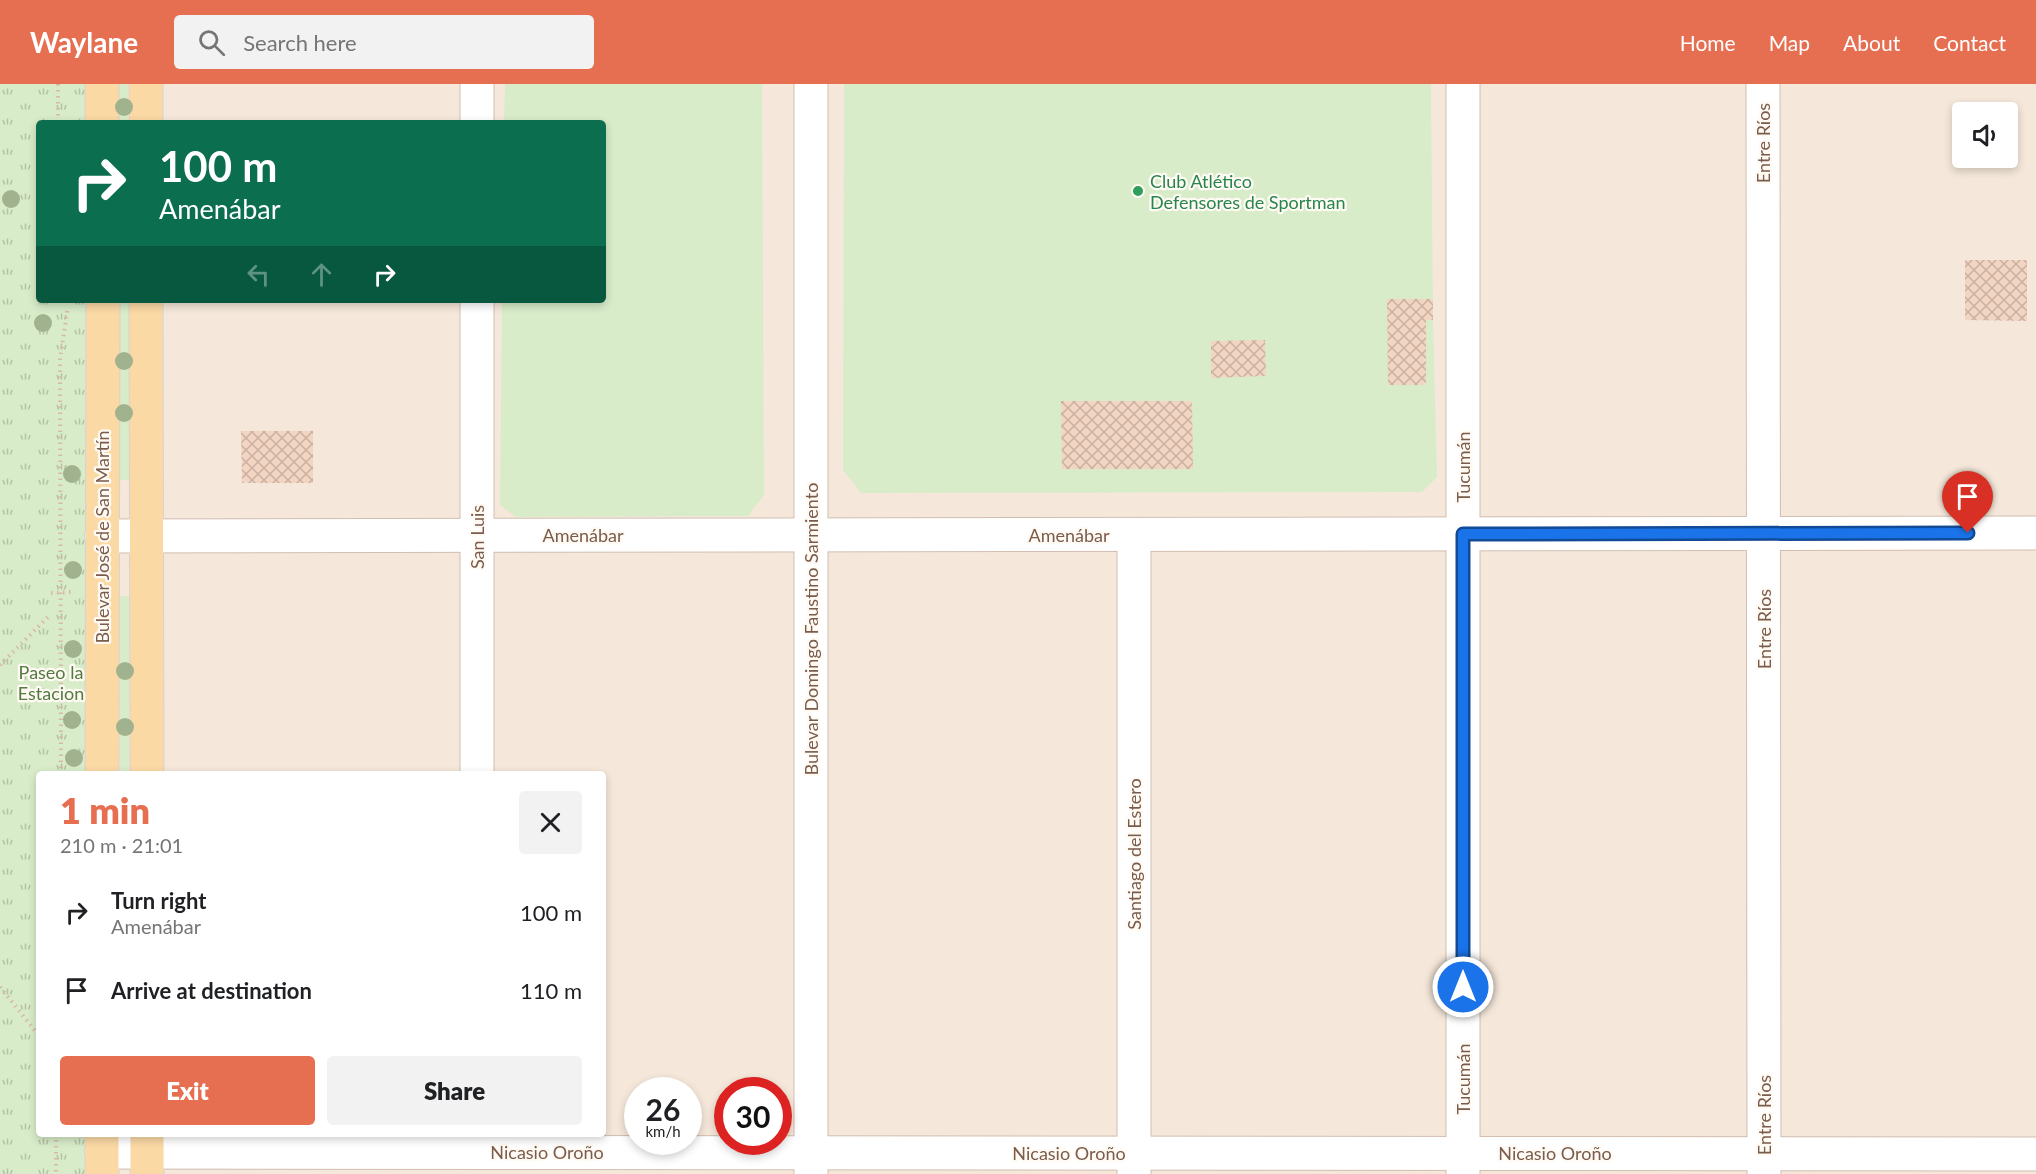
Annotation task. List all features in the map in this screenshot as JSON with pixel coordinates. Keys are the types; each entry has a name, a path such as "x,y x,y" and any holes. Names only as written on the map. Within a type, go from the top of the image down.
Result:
{"main road":[{"path":"102,84 102,120"},
{"path":"146,84 146,120"},
{"name":"Bulevar José de San Martín","path":"102,303 102,771"},
{"path":"146,303 147,771"}],"street":[{"path":"477,84 477,120"},
{"name":"Bulevar Domingo Faustino Sarmiento","path":"811,84 811,1163"},
{"name":"Tucumán","path":"1463,84 1463,1164"},
{"name":"Entre Ríos","path":"1763,84 1764,1164"},
{"name":"San Luis","path":"477,303 477,771"},
{"name":"Amenábar","path":"102,536 2036,533"},
{"name":"Santiago del Estero","path":"1134,535 1134,1164"},
{"name":"Nicasio Oroño","path":"102,1153 477,1153 811,1163 1134,1164 1764,1164 2036,1154"}],"path":[{"path":"58,84 58,120"},
{"path":"61,771 60,359 69,303"},
{"path":"0,665 51,614"},
{"path":"0,987 36,1032"},
{"path":"56,1137 56,1174"}],"shaded area":[{"path":"0,84 2036,84 2036,1174 0,1174"}],"green space":[{"name":"Paseo la Estacion","path":"0,84 102,84 102,120 36,120 36,303 103,303 102,771 36,771 36,1137 102,1137 102,1174 0,1174"},
{"path":"119,84 128,84 128,120 119,120"},
{"path":"505,84 762,84 764,495 748,516 516,517 500,505 502,303 606,303 606,120 504,120"},
{"name":"Club Atlético Defensores de Sportman","path":"844,84 1431,84 1437,477 1422,492 861,493 843,470"},
{"path":"119,303 129,303 129,480 119,480"},
{"path":"120,596 129,596 129,771 120,771"}],"building":[{"path":"1965,260 2027,260 2027,321 1965,320"},
{"path":"1387,299 1433,299 1433,320 1426,320 1426,385 1388,385"},
{"path":"1265,340 1266,376 1211,378 1211,341"},
{"path":"1061,401 1192,401 1193,469 1062,469"},
{"path":"241,431 313,431 313,483 242,483"}],"place":[{"name":"Club Atlético Defensores de Sportman","path":"1138,191"}],"route":[{"path":"1463,987 1463,534 1968,533"}]}
